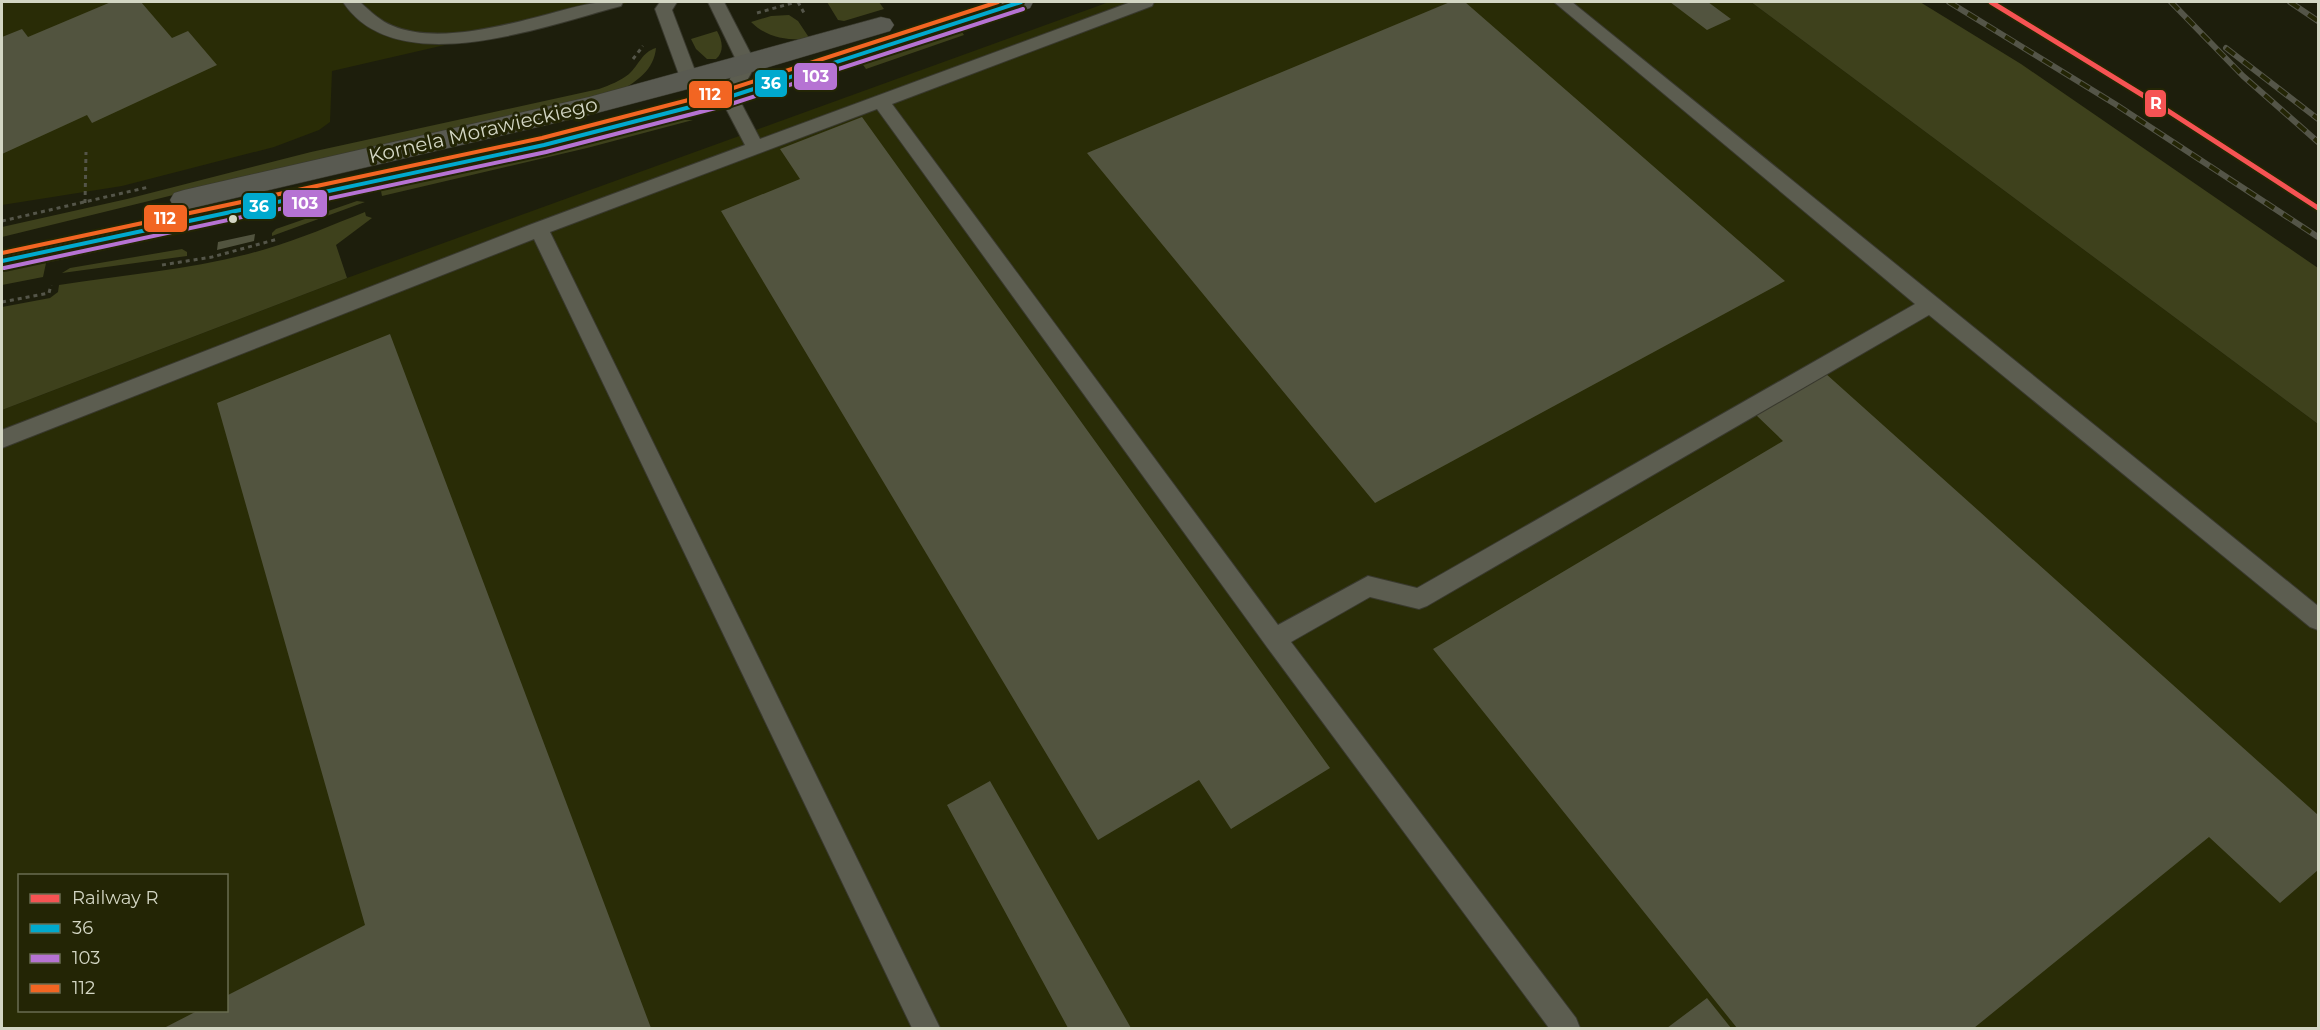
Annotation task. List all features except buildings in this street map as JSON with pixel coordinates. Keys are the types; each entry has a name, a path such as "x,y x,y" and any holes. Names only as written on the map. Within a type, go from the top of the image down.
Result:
{"street":[{"name":"Kornela Morawieckiego","path":"2,245 315,167 489,130 690,80 961,2"},
{"name":"Kornela Morawieckiego","path":"2,261 544,145 729,97 1021,2"}],"lane":[{"path":"351,2 377,25 392,32 418,38 449,39 615,2"},
{"path":"669,2 663,9 671,36 690,80 729,97 756,148"},
{"path":"716,2 747,64 729,97"},
{"path":"2,439 540,229 1146,2"},
{"path":"1563,2 1930,305 2319,620"},
{"path":"880,101 1275,639 1566,1029"},
{"path":"540,229 926,1029"},
{"path":"1275,639 1368,586 1419,599 1930,305"}],"path":[{"path":"85,203 86,152"}],"shaded area":[{"path":"2,2 632,2 332,71 330,122 319,130 274,147 122,186 2,205"},
{"path":"827,2 879,2 884,9 844,21 838,20"},
{"path":"1109,2 1751,2 2318,424 2318,1028 2,1028 2,410 347,278"},
{"path":"1751,2 1920,2 2021,64 2318,268 2318,424"},
{"path":"789,15 798,21 810,39 771,35 751,22 771,16"},
{"path":"960,29 964,35 866,69 861,62"},
{"path":"717,31 721,42 721,53 716,59 707,59 696,49 691,39"},
{"path":"656,48 655,56 648,69 620,91 259,174 2,237 2,227 127,199 311,152 599,89 626,76 644,56"},
{"path":"672,120 693,120 587,148 382,196 381,191 374,188"},
{"path":"357,201 365,202 272,236 276,229"},
{"path":"365,212 366,216 372,218 336,245 347,278 2,410 2,307 50,298 58,292 59,285 215,262 241,256 291,241"},
{"path":"182,249 187,252 187,256 62,273 70,268"},
{"path":"46,263 43,277 2,285 2,271"}],"railway":[{"path":"1949,2 2115,104 2318,237"},
{"path":"2171,2 2243,76 2318,142"},
{"path":"2290,2 2318,21"},
{"path":"2226,48 2318,119"}],"rail line":[{"name":"R","path":"1991,2 2162,107 2318,208"}],"transit line":[{"name":"112","path":"2,253 542,138 727,90 998,2"},
{"name":"36","path":"2,261 544,145 729,97 1021,2"},
{"name":"103","path":"4,268 546,152 731,104 1023,9"}]}
